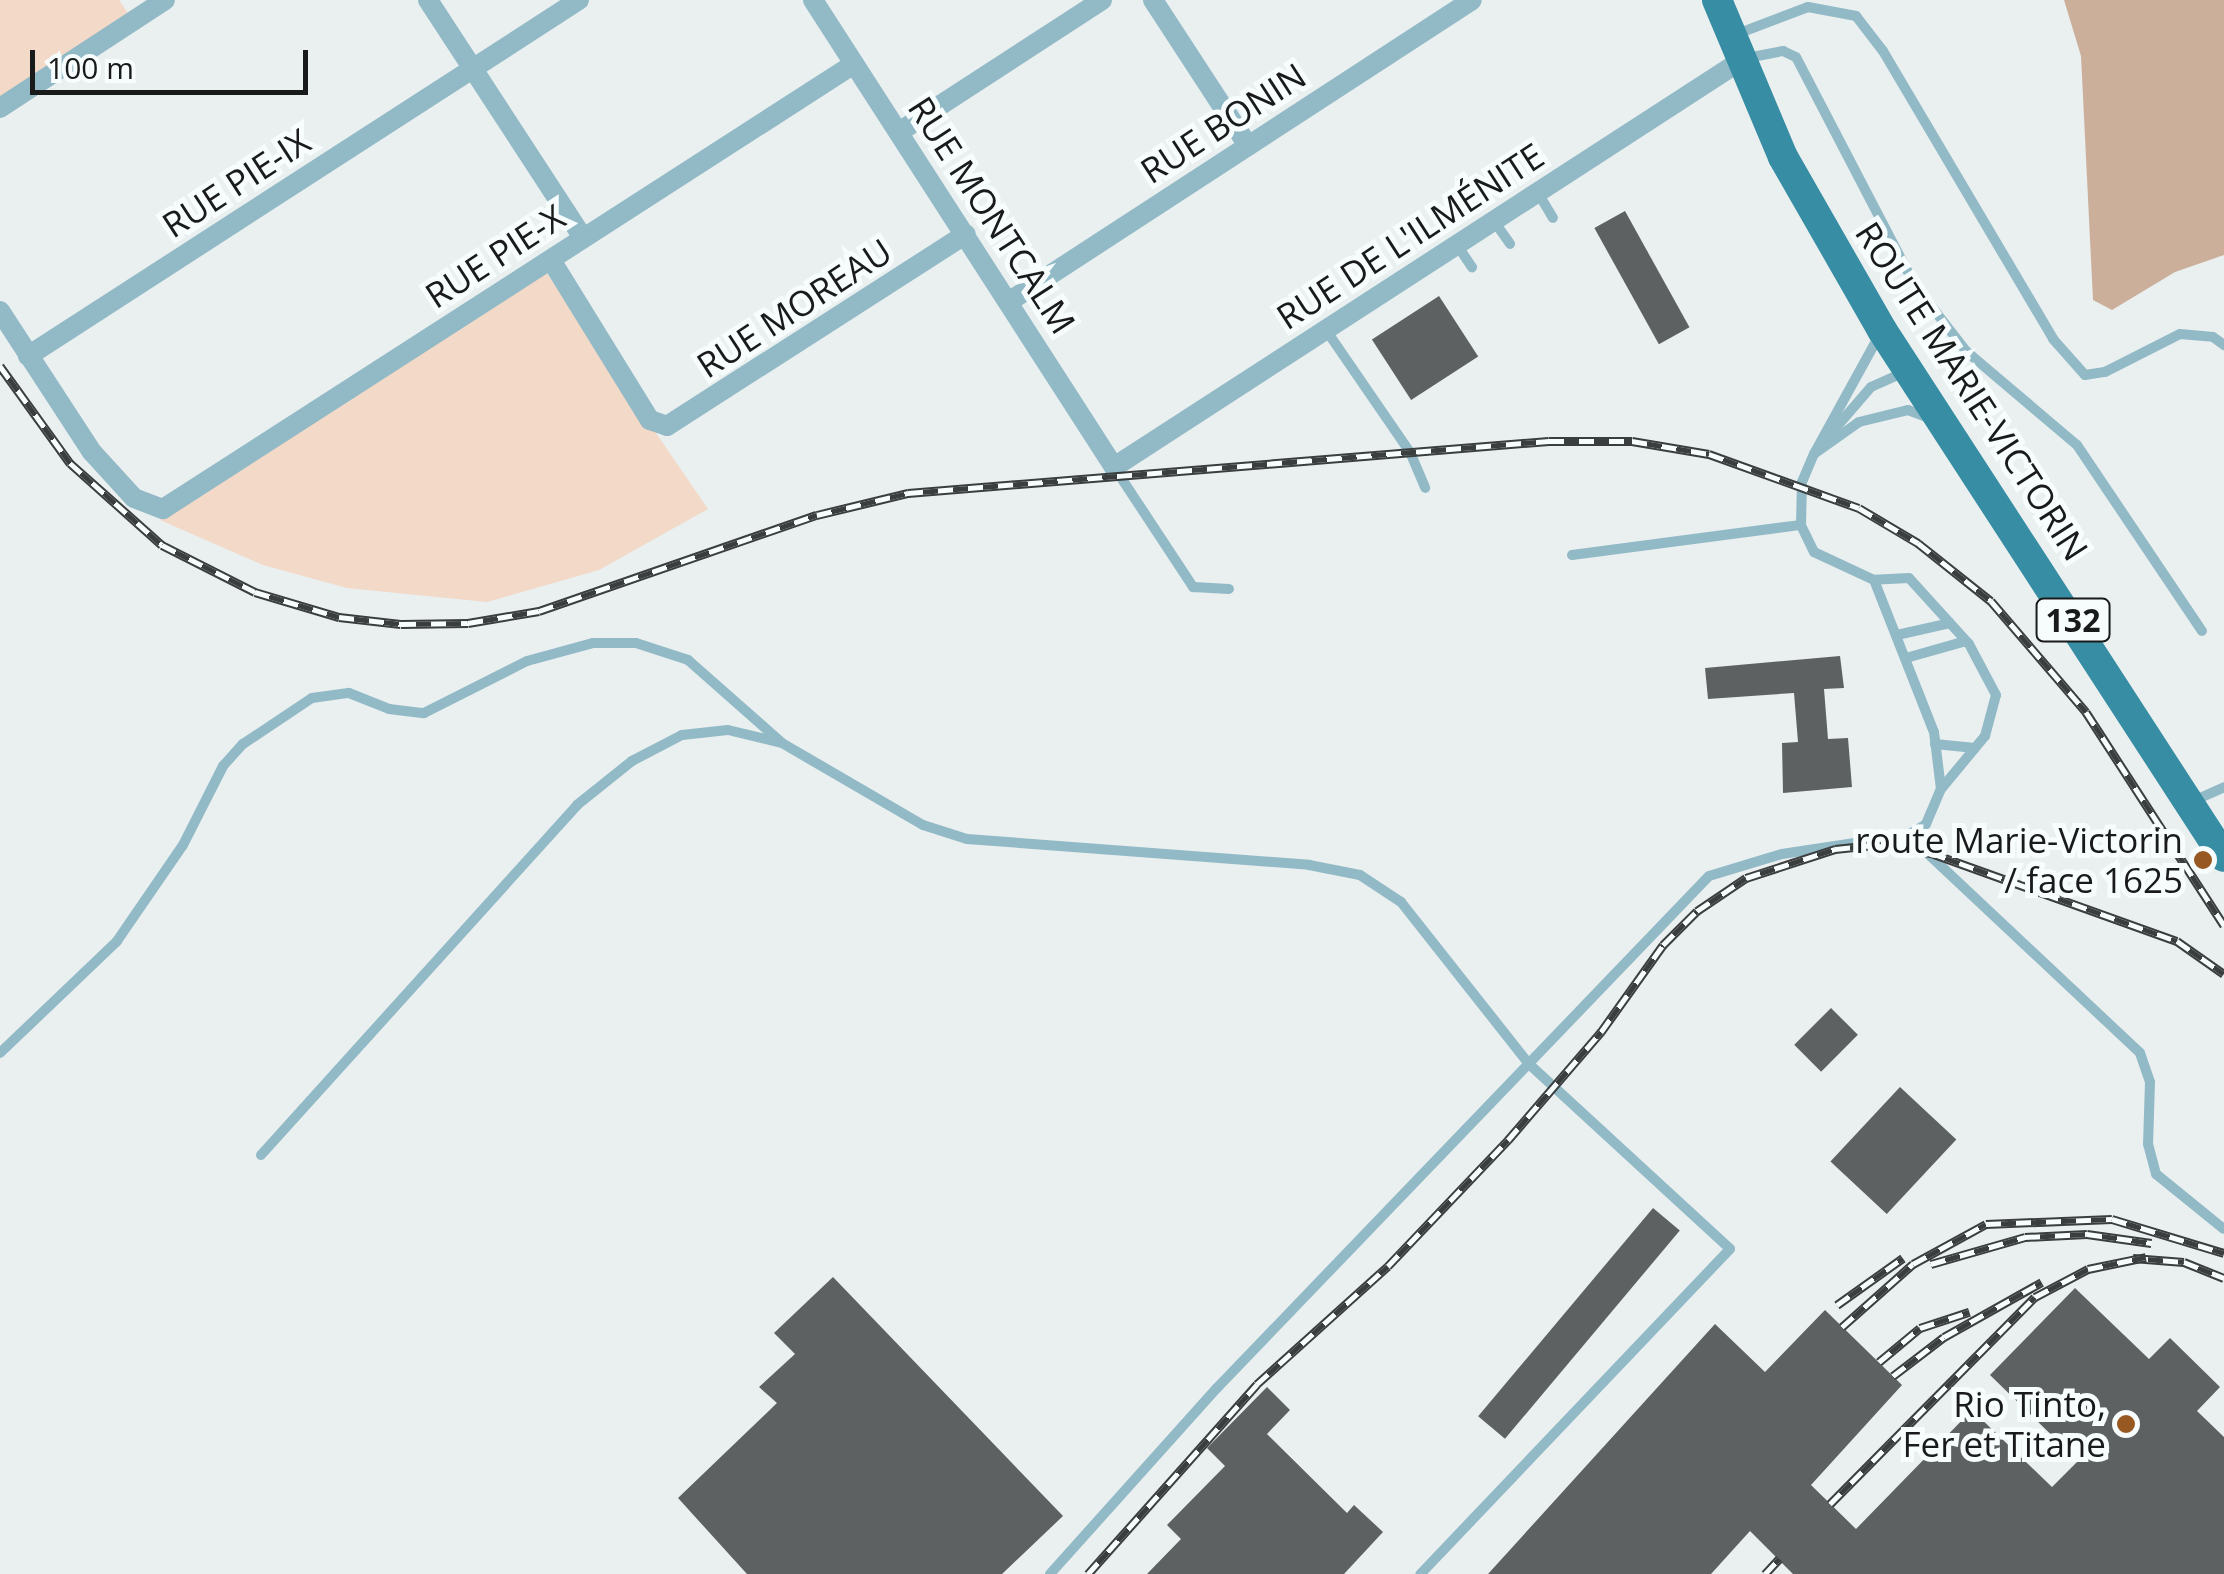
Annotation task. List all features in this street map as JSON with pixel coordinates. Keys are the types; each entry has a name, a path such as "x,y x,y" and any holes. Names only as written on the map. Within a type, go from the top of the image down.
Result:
{"main road":[{"name":"ROUTE MARIE-VICTORIN","path":"1718,0 1783,157 1882,330 2224,857"}],"street":[{"path":"0,108 165,0"},
{"path":"428,0 583,238"},
{"name":"RUE PIE-IX","path":"28,356 579,0"},
{"name":"RUE MONTCALM","path":"813,0 1114,467"},
{"path":"899,132 1102,0"},
{"path":"1153,0 1248,146"},
{"name":"RUE BONIN","path":"1010,302 1472,0"},
{"name":"RUE DE L'ILMÉNITE","path":"1114,467 1537,193 1737,48"},
{"name":"RUE PIE-X","path":"28,356 120,487 154,509 172,506 854,64"},
{"name":"RUE MOREAU","path":"551,260 655,425 677,424 966,234"},
{"path":"0,311 28,356"}],"lane":[{"path":"1737,48 1808,7 1856,16 1884,51 2053,339 2085,375 2105,372 2180,334 2213,337 2224,346"},
{"path":"1737,48 1796,58 1914,284 1966,351 2077,445 2202,631"},
{"path":"1537,193 1553,218"},
{"path":"1494,221 1510,244"},
{"path":"1457,245 1472,267"},
{"path":"1326,330 1410,452 1425,488"},
{"path":"1050,1574 1710,876 1782,854 1908,834 1926,824 1942,789 1974,748 1996,695 1966,641 1909,578 1874,580 1814,552 1800,525 1802,482 1882,330"},
{"path":"1814,454 1871,386 1908,371"},
{"path":"1814,454 1860,422 1908,410 1953,440"},
{"path":"1114,467 1194,587 1229,589"},
{"path":"1572,555 1800,525"},
{"path":"1874,580 1935,744 1942,789"},
{"path":"1897,636 1950,624"},
{"path":"1906,658 1966,641"},
{"path":"0,1053 117,941 183,845 223,766 242,744 312,698 349,692 389,709 424,713 527,661 593,642 636,643 688,660 782,743 923,825 967,839 1309,865 1360,875 1401,902 1529,1064 1730,1248 1420,1574"},
{"path":"261,1155 578,805 632,761 682,735 728,730 782,743"},
{"path":"1935,744 1974,748"},
{"path":"2190,802 2224,788"},
{"path":"1908,834 2140,1053 2150,1082 2148,1144 2156,1174 2224,1229"}],"shaded area":[{"path":"0,0 119,0 133,21 0,100"},
{"path":"2064,0 2224,0 2224,255 2175,272 2112,310 2093,300 2081,56"},
{"path":"541,265 708,509 599,570 487,602 347,588 263,565 160,520"}],"building":[{"path":"1625,211 1689,327 1659,344 1594,228"},
{"path":"1439,296 1478,356 1411,400 1372,340"},
{"path":"1840,656 1844,688 1824,689 1828,739 1848,738 1852,787 1783,793 1782,743 1798,742 1794,693 1708,699 1705,668"},
{"path":"1831,1008 1858,1035 1821,1072 1794,1045"},
{"path":"1900,1087 1956,1140 1887,1214 1830,1162"},
{"path":"1653,1208 1680,1230 1505,1439 1478,1416"},
{"path":"833,1277 1063,1516 1002,1574 747,1574 678,1498 777,1403 759,1387 795,1354 774,1333"},
{"path":"2075,1288 2149,1359 2170,1338 2220,1387 2197,1411 2224,1437 2224,1574 1793,1574 1750,1531 1711,1574 1488,1574 1715,1324 1765,1372 1825,1310 1902,1385 1811,1485 1856,1529 1972,1410 2052,1487 2078,1461 1990,1375"},
{"path":"1267,1387 1290,1410 1267,1434 1347,1513 1354,1505 1383,1532 1344,1574 1147,1574 1181,1539 1167,1525 1225,1466 1207,1448"}],"railway":[{"path":"0,366 70,463 162,545 255,592 339,617 401,624 468,623 539,611 817,515 908,493 1549,441 1632,441 1709,454 1859,508 1918,543 1991,601 2086,712 2224,925"},
{"path":"1088,1574 1257,1384 1388,1266 1508,1140 1601,1032 1663,945 1697,911 1746,878 1835,849 1871,845 1931,853 2177,941 2224,974"},
{"path":"1842,1327 1913,1264 1986,1224 2112,1219 2224,1253"},
{"path":"1931,1264 2025,1237 2087,1234 2151,1243"},
{"path":"1830,1504 2035,1297 2088,1269 2146,1257"},
{"path":"1837,1305 1903,1258"},
{"path":"2133,1258 2184,1262 2224,1278"},
{"path":"1893,1376 1944,1337 2042,1282"},
{"path":"1879,1362 1920,1328 1969,1312"},
{"path":"1765,1574 1779,1559"}],"place":[{"name":"route Marie-Victorin / face 1625","path":"2203,860"},
{"name":"Rio Tinto, Fer et Titane","path":"2126,1424"}]}
